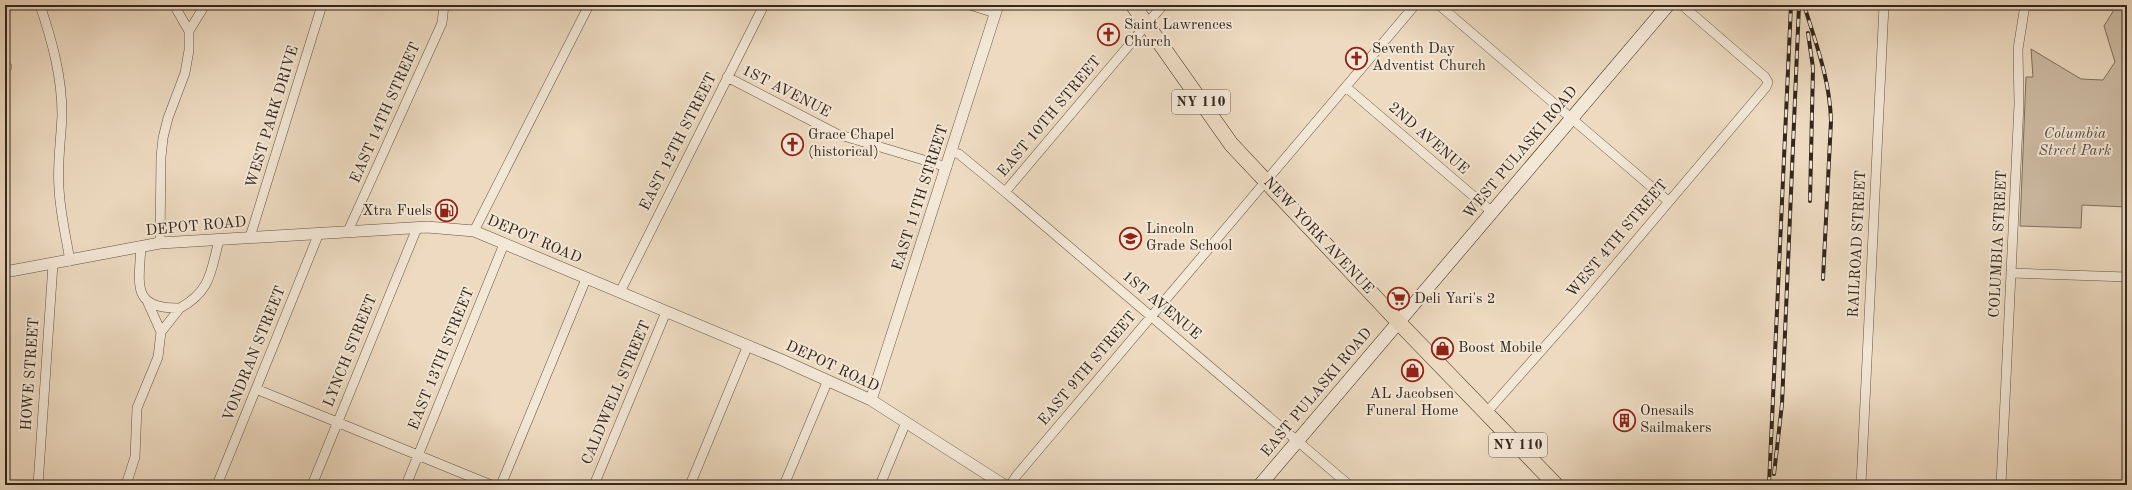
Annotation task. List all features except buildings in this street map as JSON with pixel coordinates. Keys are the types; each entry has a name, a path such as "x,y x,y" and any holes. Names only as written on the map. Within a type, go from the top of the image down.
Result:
{"main road":[{"name":"NEW YORK AVENUE","path":"1133,5 1231,144 1267,180 1399,322 1556,485"},
{"name":"WEST PULASKI ROAD","path":"1399,322 1668,5"},
{"name":"EAST PULASKI ROAD","path":"1260,485 1399,322"}],"street":[{"path":"40,5 57,60 62,115 58,165 59,190 70,260"},
{"path":"160,243 160,171 163,138 168,118 185,73 189,50 188,31 174,5"},
{"path":"188,31 205,5"},
{"name":"WEST PARK DRIVE","path":"250,237 322,5"},
{"name":"EAST 14TH STREET","path":"348,231 442,23 444,5"},
{"path":"474,231 589,5"},
{"name":"EAST 12TH STREET","path":"620,292 764,5"},
{"path":"970,5 996,9"},
{"name":"EAST 10TH STREET","path":"1005,192 1163,5"},
{"name":"EAST 9TH STREET","path":"1010,485 1150,316 1415,5"},
{"path":"1439,5 1668,201"},
{"name":"WEST 4TH STREET","path":"1486,413 1579,308 1766,87 1768,82 1766,77 1682,5"},
{"name":"RAILROAD STREET","path":"1861,485 1884,5"},
{"path":"2025,6 2121,6"},
{"name":"COLUMBIA STREET","path":"2001,485 2019,104 2018,50 2025,6"},
{"name":"EAST 11TH STREET","path":"871,400 946,166 952,152 996,9"},
{"name":"1ST AVENUE","path":"727,77 837,134 946,166"},
{"name":"2ND AVENUE","path":"1346,87 1492,212"},
{"name":"1ST AVENUE","path":"952,152 958,154 1005,192 1349,485"},
{"name":"DEPOT ROAD","path":"5,272 160,243 348,231 439,227 474,231 586,279 748,345 871,400 1004,485"},
{"name":"LYNCH STREET","path":"312,485 417,228"},
{"name":"VONDRAN STREET","path":"216,485 319,233"},
{"path":"161,332 180,308 202,293 210,278 218,240"},
{"name":"EAST 13TH STREET","path":"406,485 504,244"},
{"path":"126,485 135,457 137,408 158,357 161,332 148,302 141,292 139,277 141,246"},
{"name":"HOWE STREET","path":"38,485 53,264"},
{"path":"2012,273 2127,277"},
{"path":"501,485 586,279"},
{"path":"148,302 154,307 180,308"},
{"name":"CALDWELL STREET","path":"594,485 666,312"},
{"path":"690,485 748,345"},
{"path":"784,485 828,380"},
{"path":"256,389 491,485"},
{"path":"880,485 906,422"}],"green space":[{"name":"Columbia Street Park","path":"2117,5 2127,5 2127,207 2082,205 2081,228 2020,226 2026,77 2033,77 2031,49 2081,79 2103,80 2115,62 2104,26"}],"railway":[{"path":"1769,485 1791,5"},
{"path":"1774,474 1782,404 1799,5"},
{"path":"1804,5 1822,62 1830,106 1831,121 1823,279"},
{"path":"1808,33 1813,68 1810,201"}],"place":[{"name":"Saint Lawrences Church","path":"1109,34"},
{"name":"Seventh Day Adventist Church","path":"1356,58"},
{"name":"Grace Chapel (historical)","path":"792,144"},
{"name":"Xtra Fuels","path":"447,211"},
{"name":"Lincoln Grade School","path":"1131,238"},
{"name":"Deli Yari's 2","path":"1399,299"},
{"name":"Boost Mobile","path":"1443,348"},
{"name":"AL Jacobsen Funeral Home","path":"1412,371"},
{"name":"Onesails Sailmakers","path":"1625,420"}]}
